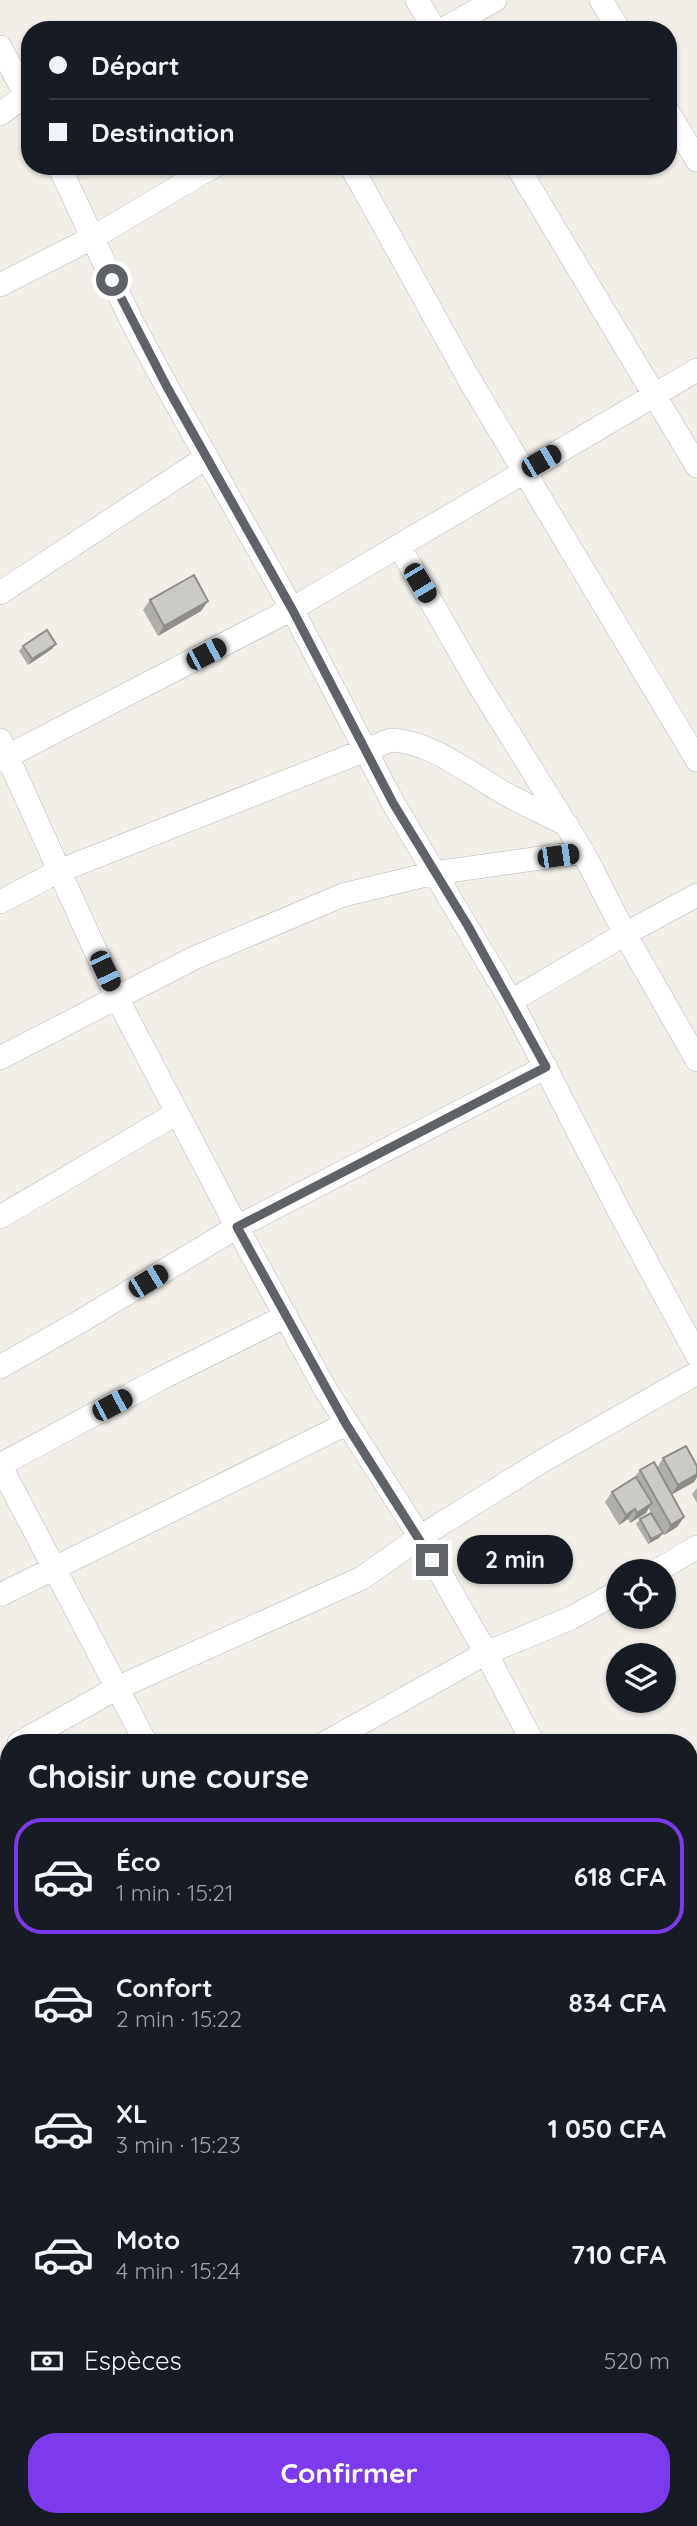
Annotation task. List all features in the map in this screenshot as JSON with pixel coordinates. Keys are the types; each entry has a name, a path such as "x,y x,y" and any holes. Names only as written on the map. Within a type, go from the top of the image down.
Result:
{"street":[{"path":"417,0 430,21"},
{"path":"458,21 495,0"},
{"path":"601,0 614,21"},
{"path":"0,47 21,86"},
{"path":"0,114 21,103"},
{"path":"677,128 697,160"},
{"path":"63,175 138,333 292,609 365,750 511,1001 697,1355"},
{"path":"0,285 92,238 199,175"},
{"path":"356,175 425,301 524,471 697,760"},
{"path":"522,175 697,466"},
{"path":"528,1734 420,1537 346,1424 237,1227 117,996 2,752 292,609 697,370"},
{"path":"0,593 207,457"},
{"path":"399,546 479,685 583,852 625,934 697,1059"},
{"path":"0,902 59,871 391,740 405,741 426,748 567,825"},
{"path":"0,1058 194,958 343,895 435,873 583,852"},
{"path":"511,1001 697,895"},
{"path":"0,1367 237,1227 546,1067"},
{"path":"0,1217 177,1113"},
{"path":"141,1734 0,1465 156,1381 286,1316"},
{"path":"35,1734 117,1688 362,1578 420,1537 544,1460 697,1373"},
{"path":"0,1595 346,1424"},
{"path":"676,1560 697,1547"},
{"path":"341,1734 486,1653 571,1618 606,1599"}],"building":[{"path":"194,575 208,601 164,626 150,600"},
{"path":"47,630 56,644 32,659 23,646"},
{"path":"686,1446 697,1466 697,1474 678,1485 663,1458"},
{"path":"654,1462 684,1517 671,1525 640,1470"},
{"path":"636,1477 652,1503 637,1513 635,1509 626,1515 612,1492"},
{"path":"651,1513 663,1533 651,1539 640,1519"}],"route":[{"path":"112,280 167,387 292,609 393,803 468,926 546,1067 237,1227 324,1387 432,1560"}]}
